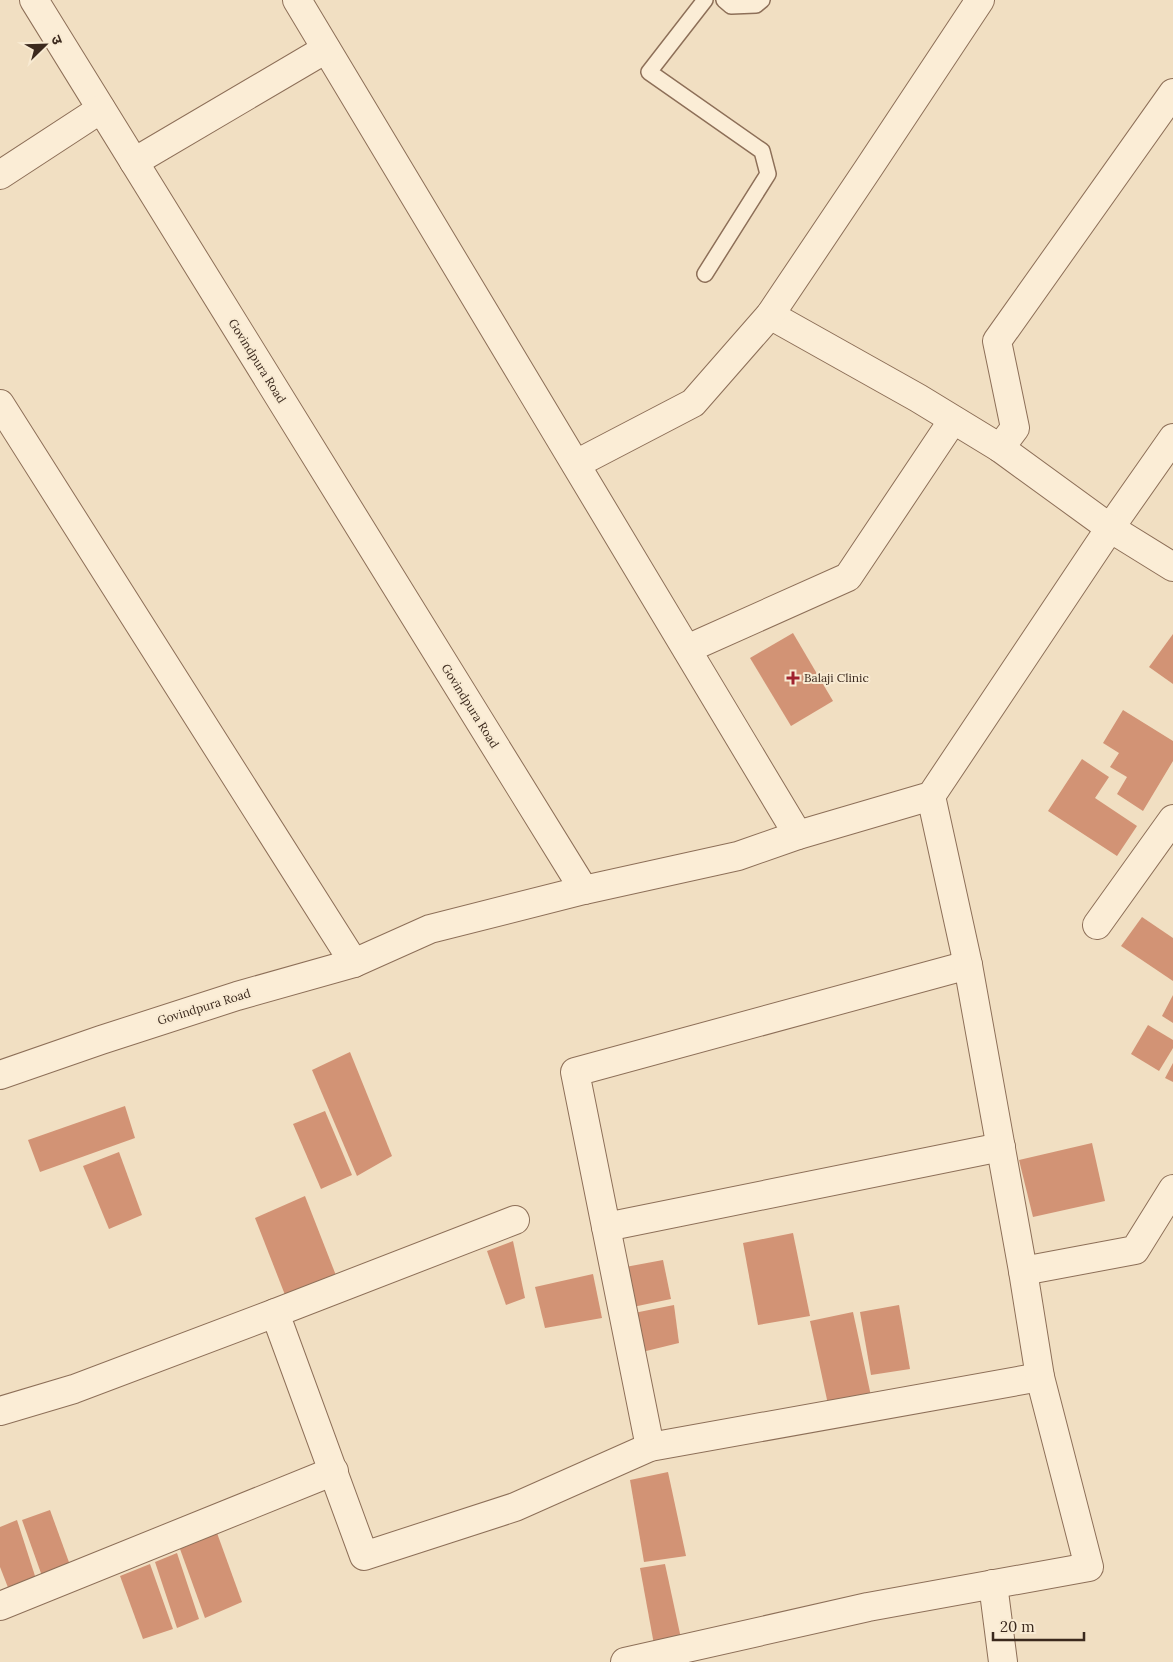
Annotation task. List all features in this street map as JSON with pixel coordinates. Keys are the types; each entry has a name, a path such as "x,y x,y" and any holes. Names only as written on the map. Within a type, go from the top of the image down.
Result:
{"street":[{"name":"Govindpura Road","path":"0,1075 237,996 354,963 430,928 584,890 34,0"},
{"path":"297,0 798,835"},
{"path":"576,464 693,403 770,315 980,0"},
{"path":"134,162 326,49"},
{"path":"1000,448 1015,428 997,341 1173,93"},
{"path":"0,176 101,109"},
{"path":"770,315 1000,448 1110,528 1173,567"},
{"path":"0,404 354,963"},
{"path":"687,650 848,577 953,420"},
{"path":"584,890 738,856 798,835 931,796 1110,528 1173,438"},
{"path":"625,1662 868,1607 1090,1567 1040,1377 1023,1271 968,965 931,796"},
{"path":"1097,925 1173,819"},
{"path":"650,1447 574,1072 968,965"},
{"path":"606,1227 1001,1147"},
{"path":"1023,1271 1134,1250 1173,1189"},
{"path":"0,1411 74,1389 515,1220"},
{"path":"274,1313 364,1556 515,1507 650,1447 1040,1377"},
{"path":"0,1606 334,1471"},
{"path":"993,1584 1003,1662"}],"lane":[{"path":"705,0 649,72 762,152 768,174 705,274"},
{"path":"724,0 732,6 756,5 762,0"}],"building":[{"path":"793,633 833,701 791,726 750,658"},
{"path":"1173,634 1173,684 1149,667"},
{"path":"1123,710 1173,741 1173,761 1143,811 1117,794 1127,777 1110,767 1119,753 1103,743"},
{"path":"1082,759 1109,777 1095,798 1137,826 1117,856 1048,811"},
{"path":"1142,917 1173,938 1173,981 1121,946"},
{"path":"1173,995 1173,1023 1162,1016"},
{"path":"1148,1025 1173,1040 1173,1048 1159,1071 1131,1054"},
{"path":"350,1052 392,1156 357,1176 312,1070"},
{"path":"1173,1063 1173,1082 1165,1078"},
{"path":"125,1106 135,1138 40,1172 28,1140"},
{"path":"325,1111 352,1175 321,1189 293,1124"},
{"path":"1092,1143 1105,1201 1033,1217 1019,1160"},
{"path":"119,1152 142,1215 109,1229 83,1166"},
{"path":"305,1196 337,1278 287,1300 255,1218"},
{"path":"793,1233 810,1316 758,1325 743,1243"},
{"path":"513,1241 525,1298 506,1305 487,1251"},
{"path":"663,1260 671,1299 628,1308 620,1268"},
{"path":"593,1274 602,1318 545,1328 535,1287"},
{"path":"674,1305 679,1343 638,1353 629,1314"},
{"path":"899,1305 910,1369 871,1375 860,1312"},
{"path":"853,1312 871,1396 829,1409 810,1321"},
{"path":"668,1472 686,1556 644,1562 630,1480"},
{"path":"50,1510 70,1565 42,1576 22,1520"},
{"path":"17,1520 36,1579 9,1590 0,1567 0,1527"},
{"path":"217,1533 242,1602 205,1618 180,1549"},
{"path":"177,1553 199,1619 177,1628 155,1562"},
{"path":"150,1564 173,1629 143,1639 120,1576"},
{"path":"665,1564 682,1643 655,1650 640,1568"}],"place":[{"name":"Balaji Clinic","path":"793,678"}]}
